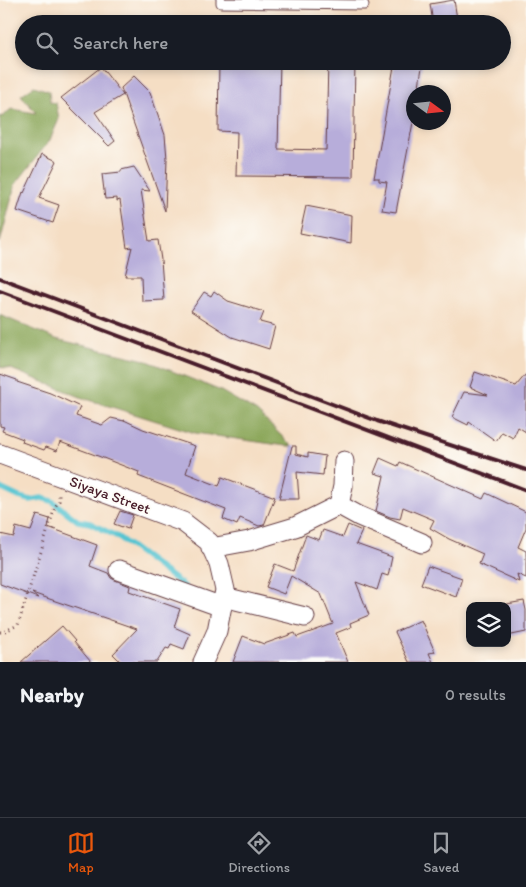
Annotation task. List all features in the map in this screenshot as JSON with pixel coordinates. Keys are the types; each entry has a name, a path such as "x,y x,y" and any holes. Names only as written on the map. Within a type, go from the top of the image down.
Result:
{"street":[{"name":"Siyaya Street","path":"0,454 183,522 209,542 219,564 225,590 216,631 203,662"},
{"path":"339,505 343,486 344,461"},
{"path":"211,548 249,541 295,527 339,505"},
{"path":"339,505 359,516 422,543"},
{"path":"119,570 223,602 305,617"}],"lane":[{"path":"221,0 221,3 364,5"}],"path":[{"path":"0,632 18,625 55,507 59,501"}],"green space":[{"path":"34,86 49,91 50,102 56,103 59,119 50,140 15,185 0,243 0,116 2,117 11,109 36,113 21,95"},
{"path":"0,315 56,339 145,360 221,391 257,412 293,447 195,433 83,398 11,369 0,367"}],"building":[{"path":"454,0 456,15 432,15 430,4"},
{"path":"97,70 103,70 123,95 95,112 115,141 109,146 61,98"},
{"path":"219,70 280,70 278,149 326,150 328,70 355,70 353,177 236,176 237,132 218,131"},
{"path":"393,70 422,70 419,85 406,85 406,130 412,130 396,212 382,210 387,182 379,181 379,178 374,178"},
{"path":"134,76 150,92 165,135 167,159 165,211 121,88"},
{"path":"42,154 57,161 39,198 59,205 53,223 17,211 23,192"},
{"path":"134,167 150,191 141,190 149,241 158,240 164,300 142,301 141,276 125,276 132,247 127,248 120,200 117,201 117,198 105,199 102,174 121,172 121,170"},
{"path":"306,206 352,215 351,243 300,233"},
{"path":"214,291 228,301 264,312 260,322 275,326 269,349 232,337 191,311 204,292 211,296"},
{"path":"475,372 516,386 526,374 526,432 518,427 513,438 502,432 496,441 469,422 468,425 452,417 464,392 488,395 470,387"},
{"path":"0,374 50,393 80,407 76,416 102,425 111,418 124,420 143,429 195,446 186,473 219,486 222,477 275,497 264,525 259,526 240,518 237,525 223,519 226,510 138,476 139,472 60,442 57,451 46,447 44,450 22,442 23,439 2,431 4,427 0,426"},
{"path":"292,446 296,446 296,454 308,457 308,453 325,456 323,475 297,472 299,499 279,499"},
{"path":"380,458 398,466 400,462 483,499 486,493 526,512 526,528 518,547 526,551 526,578 517,574 519,582 479,564 483,554 449,539 430,528 434,520 403,507 400,519 376,511 384,476 374,473"},
{"path":"120,511 133,515 128,529 114,524"},
{"path":"37,515 50,519 48,527 97,545 90,566 108,573 111,578 130,586 129,591 180,609 174,627 190,634 184,649 171,644 157,662 121,662 113,654 137,629 0,584 0,534 14,537 16,527 31,531"},
{"path":"348,525 362,531 356,544 392,557 388,576 382,574 377,590 356,582 369,615 350,623 351,627 336,633 348,662 233,662 243,636 264,644 295,633 297,637 333,624 321,594 291,576 284,594 266,587 275,564 293,571 306,535 319,540 323,530 343,537"},
{"path":"428,566 462,578 456,597 421,584"},
{"path":"524,601 526,632 511,635 511,603"},
{"path":"421,620 435,652 429,653 433,662 409,662 395,632"},
{"path":"62,626 91,662 21,662"}],"waterway":[{"path":"0,488 30,500 42,498 52,501 78,521 90,523 118,537 184,586"}],"railway":[{"path":"0,278 377,421 526,470"},
{"path":"0,291 526,490"}]}
